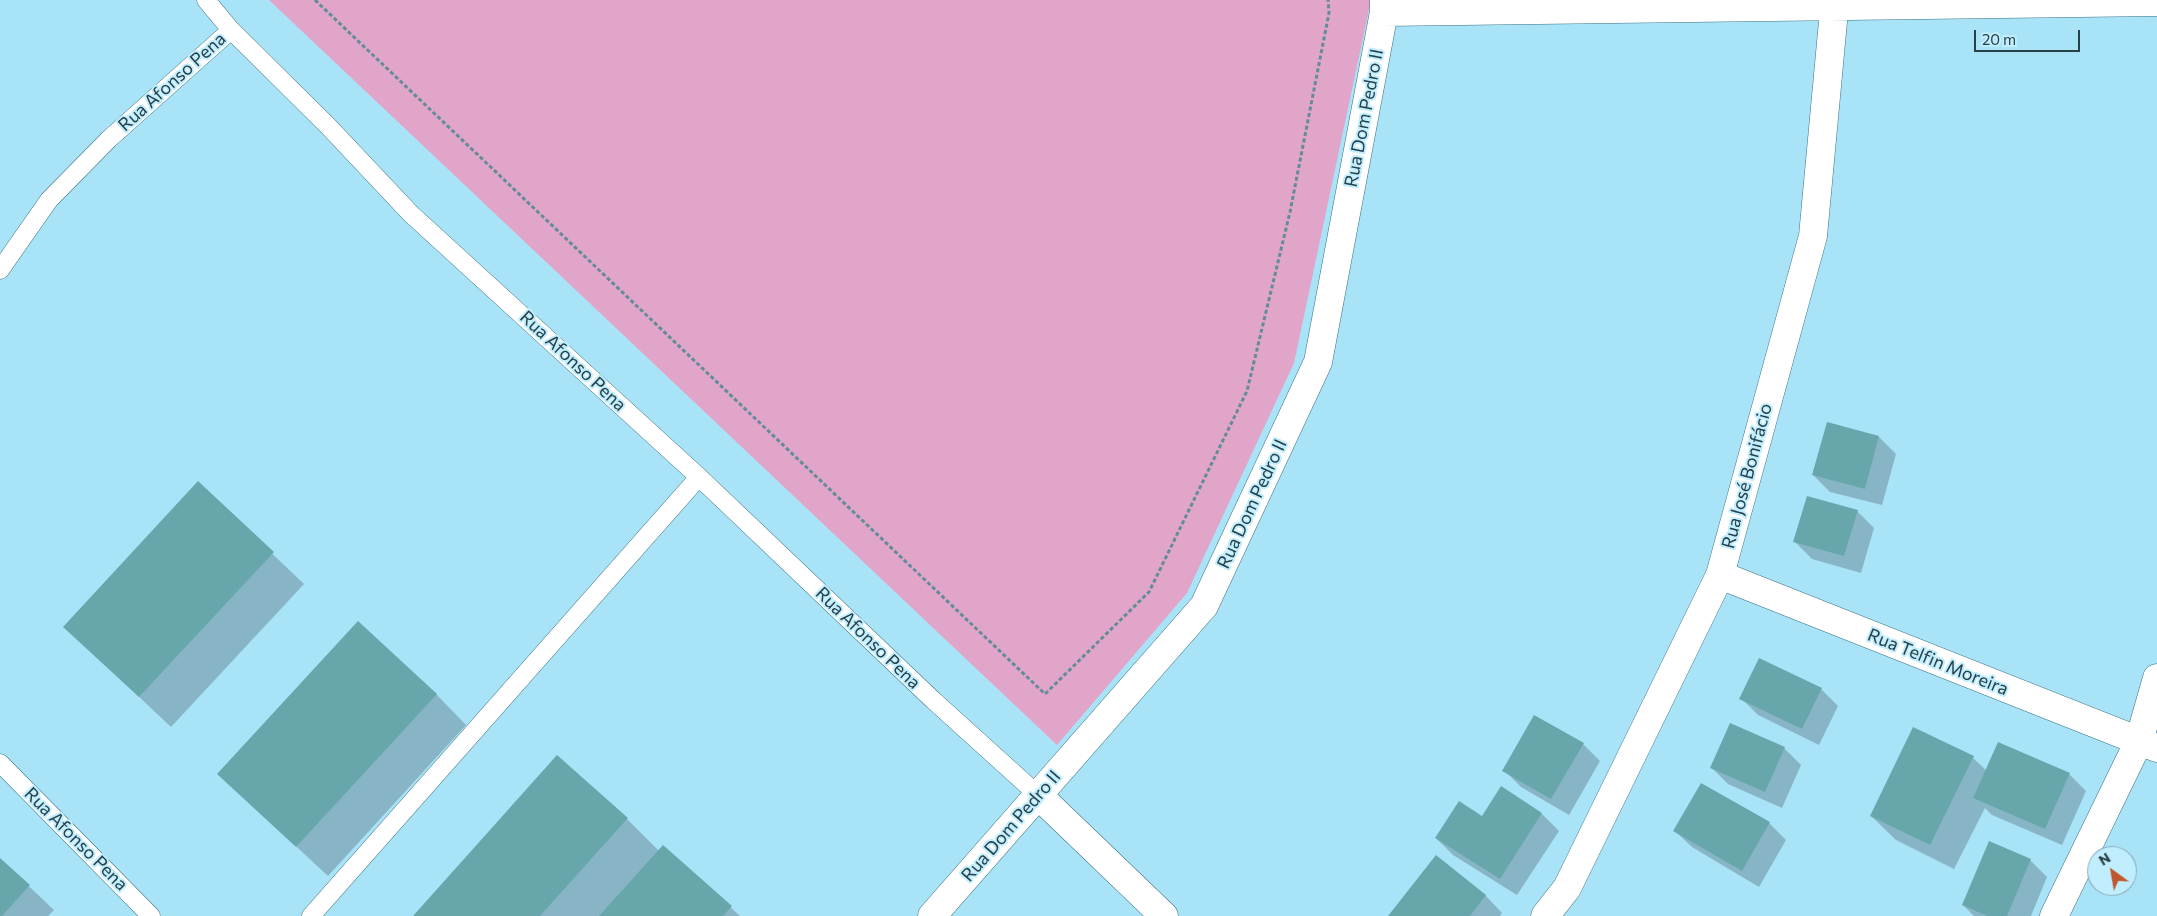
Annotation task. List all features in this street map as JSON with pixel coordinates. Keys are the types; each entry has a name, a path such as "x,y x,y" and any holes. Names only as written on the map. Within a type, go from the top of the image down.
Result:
{"street":[{"path":"1384,6 2157,2"},
{"name":"Rua José Bonifácio","path":"1546,916 1567,888 1720,575 1813,236 1835,3"},
{"name":"Rua Dom Pedro II","path":"932,916 1204,606 1318,362 1384,6"},
{"name":"Rua Telfin Moreira","path":"1720,575 2148,745"},
{"path":"2054,916 2148,745 2157,678"},
{"name":"Rua Afonso Pena","path":"1038,796 1164,916"}],"lane":[{"path":"206,0 231,30"},
{"name":"Rua Afonso Pena","path":"0,270 49,200 109,139 231,30 328,126 411,214 699,477 933,700 1038,796"},
{"path":"311,916 699,477"},
{"name":"Rua Afonso Pena","path":"0,763 151,916"}],"path":[{"path":"314,0 1045,694 1149,592 1246,391 1290,212 1329,13 1328,0"}],"shaded area":[{"path":"269,0 1371,0 1294,363 1187,593 1057,745"}],"building":[{"path":"1827,422 1879,436 1865,489 1812,475"},
{"path":"198,481 274,552 139,697 63,627"},
{"path":"1807,496 1858,510 1844,556 1793,542"},
{"path":"358,621 437,694 296,847 217,774"},
{"path":"1759,658 1822,688 1802,729 1739,699"},
{"path":"1534,715 1584,743 1551,799 1502,771"},
{"path":"1730,723 1785,747 1765,792 1710,768"},
{"path":"1913,727 1974,756 1930,845 1870,816"},
{"path":"1998,742 2070,773 2045,829 1973,798"},
{"path":"557,755 628,818 540,916 413,916"},
{"path":"1701,783 1770,822 1742,871 1673,831"},
{"path":"1501,786 1542,813 1500,879 1435,838 1459,801 1482,816"},
{"path":"1989,841 2031,859 2007,916 1987,916 1962,905"},
{"path":"663,845 732,906 723,916 599,916"},
{"path":"1436,855 1486,895 1470,916 1388,916"},
{"path":"0,858 30,885 2,916 0,916"}]}
